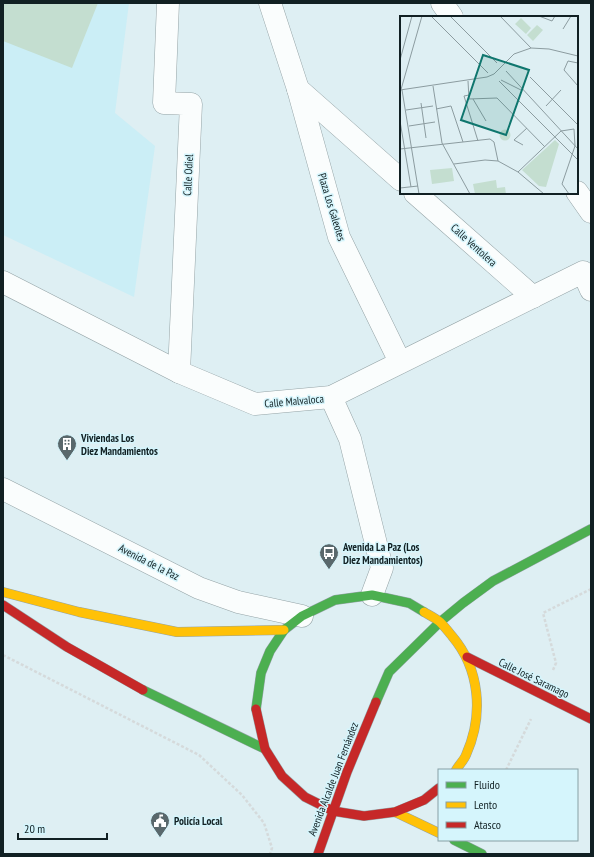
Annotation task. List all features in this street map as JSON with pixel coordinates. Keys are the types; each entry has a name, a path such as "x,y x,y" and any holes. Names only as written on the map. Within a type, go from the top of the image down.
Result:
{"main road":[{"name":"Avenida Alcalde Juan Fernández","path":"318,854 346,772 389,672 440,622 462,603 493,581 591,529"},
{"path":"3,592 79,612 177,632 284,630"},
{"path":"438,789 424,800 395,812 364,816 333,811 305,797 282,776 265,749 256,712 261,673 270,651 284,630 302,616 335,600 372,595 409,603 440,622 458,643 467,657 474,676 477,694 476,725 466,755 457,769"},
{"path":"3,605 67,647 146,692 265,749"},
{"name":"Calle José Saramago","path":"467,657 591,719"},
{"path":"395,812 438,833"},
{"path":"456,841 482,854"}],"street":[{"name":"Calle Odiel","path":"168,3 164,103 191,104 179,372"},
{"name":"Plaza Los Galeotes","path":"270,3 298,89 339,237 400,362"},
{"path":"442,3 451,16"},
{"path":"298,89 400,179"},
{"path":"578,193 591,212"},
{"name":"Calle Ventolera","path":"417,194 532,297"},
{"name":"Calle Malvaloca","path":"3,282 179,372 255,404 331,397 532,297 587,281"},
{"path":"331,397 350,438 382,568 372,595"},
{"name":"Avenida de la Paz","path":"3,489 199,588 238,602 302,616"}],"path":[{"path":"550,675 556,663 543,613 591,589"},
{"path":"3,655 199,755 242,795 264,823 272,848 270,854"},
{"path":"506,769 532,716"}],"shaded area":[{"path":"3,3 129,3 115,113 155,146 134,297 3,235"}],"green space":[{"path":"3,3 98,3 72,68 3,41"}],"traffic: fast":[{"path":"376,702 389,672 440,622 463,603 493,581 591,529"},
{"path":"256,709 261,673 270,651 284,630 302,616 335,600 372,595 409,603 424,612"},
{"path":"143,690 265,749"},
{"path":"456,841 482,854"}],"traffic: slow":[{"path":"3,592 79,612 177,632 284,630"},
{"path":"424,612 440,622 452,636 469,663 473,678 477,708 475,724 472,740 466,755 457,769"},
{"path":"395,812 438,833"}],"traffic: jam":[{"path":"3,605 67,647 143,690"},
{"path":"467,657 591,719"},
{"path":"318,854 347,772 376,702"},
{"path":"256,709 265,749 282,776 305,797 333,811 364,816 395,812 424,800 438,789"}],"place":[{"name":"Viviendas Los Diez Mandamientos","path":"67,461"},
{"name":"Avenida La Paz (Los Diez Mandamientos)","path":"329,570"},
{"name":"Policía Local","path":"160,838"}]}
